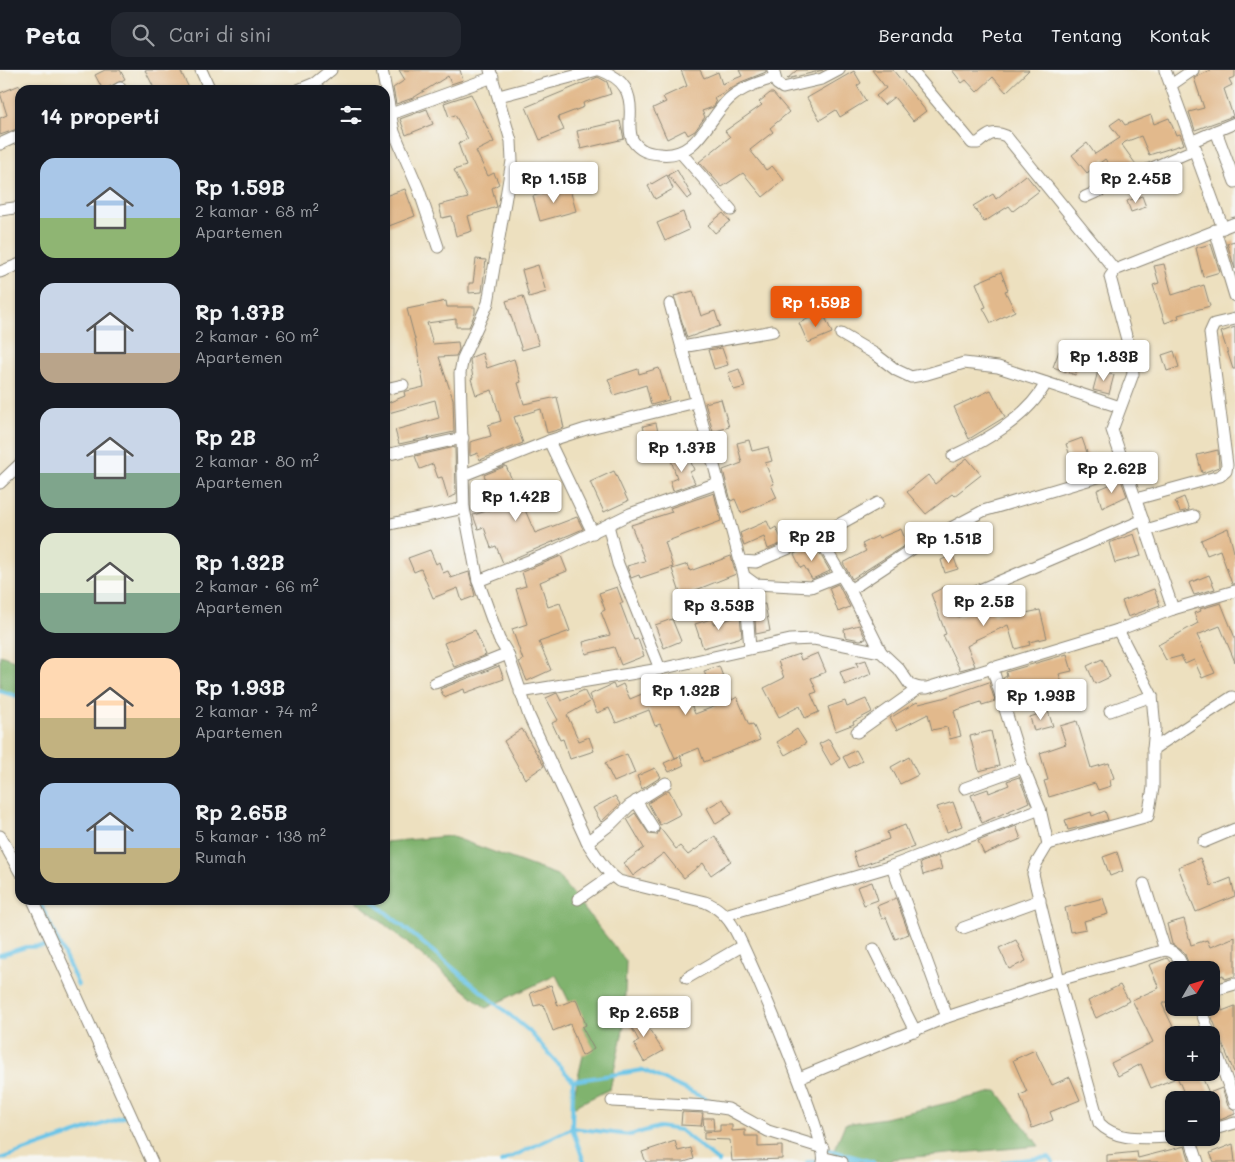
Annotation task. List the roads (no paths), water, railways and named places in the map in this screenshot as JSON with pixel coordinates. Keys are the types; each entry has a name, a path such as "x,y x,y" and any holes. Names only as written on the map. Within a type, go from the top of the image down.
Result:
{"street":[{"path":"201,70 208,85"},
{"path":"309,85 331,70"},
{"path":"382,70 385,85"},
{"path":"499,96 599,70 614,75 626,87 631,108 630,136 635,144 645,152 666,155 681,153 690,147 706,131 730,98 773,74 783,88 822,79 839,70"},
{"path":"911,70 972,143 978,144 989,134 997,132 1006,136 1115,270"},
{"path":"1165,70 1194,145 1219,229 1235,296"},
{"path":"1171,85 1193,70"},
{"path":"391,114 492,73 511,141 512,161 488,303 463,358 460,373 464,508 478,581 499,639 508,654 520,692 587,842 611,876 633,886 705,902 716,906 725,916 735,930 799,1078 824,1156"},
{"path":"390,109 390,124"},
{"path":"1085,197 1194,145 1216,131 1235,123"},
{"path":"1216,131 1235,182"},
{"path":"390,136 419,190 438,247"},
{"path":"0,144 15,137"},
{"path":"681,153 732,210"},
{"path":"0,210 14,208"},
{"path":"1173,609 1112,430 1133,374 1132,358 1110,277 1115,270 1235,223"},
{"path":"0,272 15,266"},
{"path":"670,304 744,576 750,648"},
{"path":"1136,499 1220,476 1226,471 1227,466 1210,333 1214,324 1235,319"},
{"path":"682,347 774,331"},
{"path":"841,334 875,354 896,370 911,377 964,363 998,368 1120,406"},
{"path":"953,456 982,442 1003,428 1039,396 1046,383"},
{"path":"390,388 404,385"},
{"path":"464,475 549,441 586,429 696,402"},
{"path":"390,454 463,438"},
{"path":"549,441 592,533"},
{"path":"0,483 15,469"},
{"path":"850,590 916,547 982,511 1125,469"},
{"path":"478,581 592,533 630,514 718,483"},
{"path":"740,561 756,562 818,536 878,503"},
{"path":"390,523 464,508"},
{"path":"970,594 1144,525 1194,516"},
{"path":"608,525 618,564 660,669"},
{"path":"818,536 850,590 881,652 899,669 910,685 919,688 941,685 992,667 1118,630 1173,609 1235,591"},
{"path":"744,576 755,584 811,587 841,575"},
{"path":"1118,630 1152,696 1155,728 1153,788 1148,816 1048,844 1036,864 1034,874 1059,980 1099,1123 1106,1131 1119,1137 1165,1136"},
{"path":"520,692 660,669 790,640 814,639 881,652"},
{"path":"435,683 508,654"},
{"path":"992,667 1023,767 1040,809 1048,844"},
{"path":"857,732 919,688"},
{"path":"1110,711 1152,696"},
{"path":"1153,749 1232,697"},
{"path":"966,788 1023,767"},
{"path":"587,842 636,801 666,784"},
{"path":"636,801 653,828"},
{"path":"725,916 892,866 1040,809"},
{"path":"1204,842 1235,829"},
{"path":"0,836 15,863"},
{"path":"892,866 947,1017"},
{"path":"578,899 611,876"},
{"path":"1144,884 1165,950"},
{"path":"963,928 1040,900"},
{"path":"35,905 152,1162"},
{"path":"687,978 742,946"},
{"path":"874,949 915,1031"},
{"path":"799,1078 947,1017 1059,980 1165,950 1171,950 1176,954 1180,961"},
{"path":"1220,989 1235,984"},
{"path":"1220,1061 1235,1102"},
{"path":"612,1102 708,1106 728,1109 768,1130 824,1156 842,1162"},
{"path":"1220,1127 1235,1123"},
{"path":"1193,1146 1198,1162"}],"waterway":[{"path":"0,691 15,696"},
{"path":"41,905 78,985"},
{"path":"377,905 529,1031 573,1081 572,1128 584,1162"},
{"path":"0,955 26,947 50,946"},
{"path":"573,1081 643,1070 715,1103"},
{"path":"0,1159 129,1115"},
{"path":"501,1162 572,1128 630,1135 659,1127 680,1130 719,1162"},
{"path":"825,1149 873,1162"},
{"path":"153,1151 159,1162"},
{"path":"1003,1162 1049,1157 1053,1162"},
{"path":"844,1160 860,1159"},
{"path":"807,1162 822,1160"}]}
